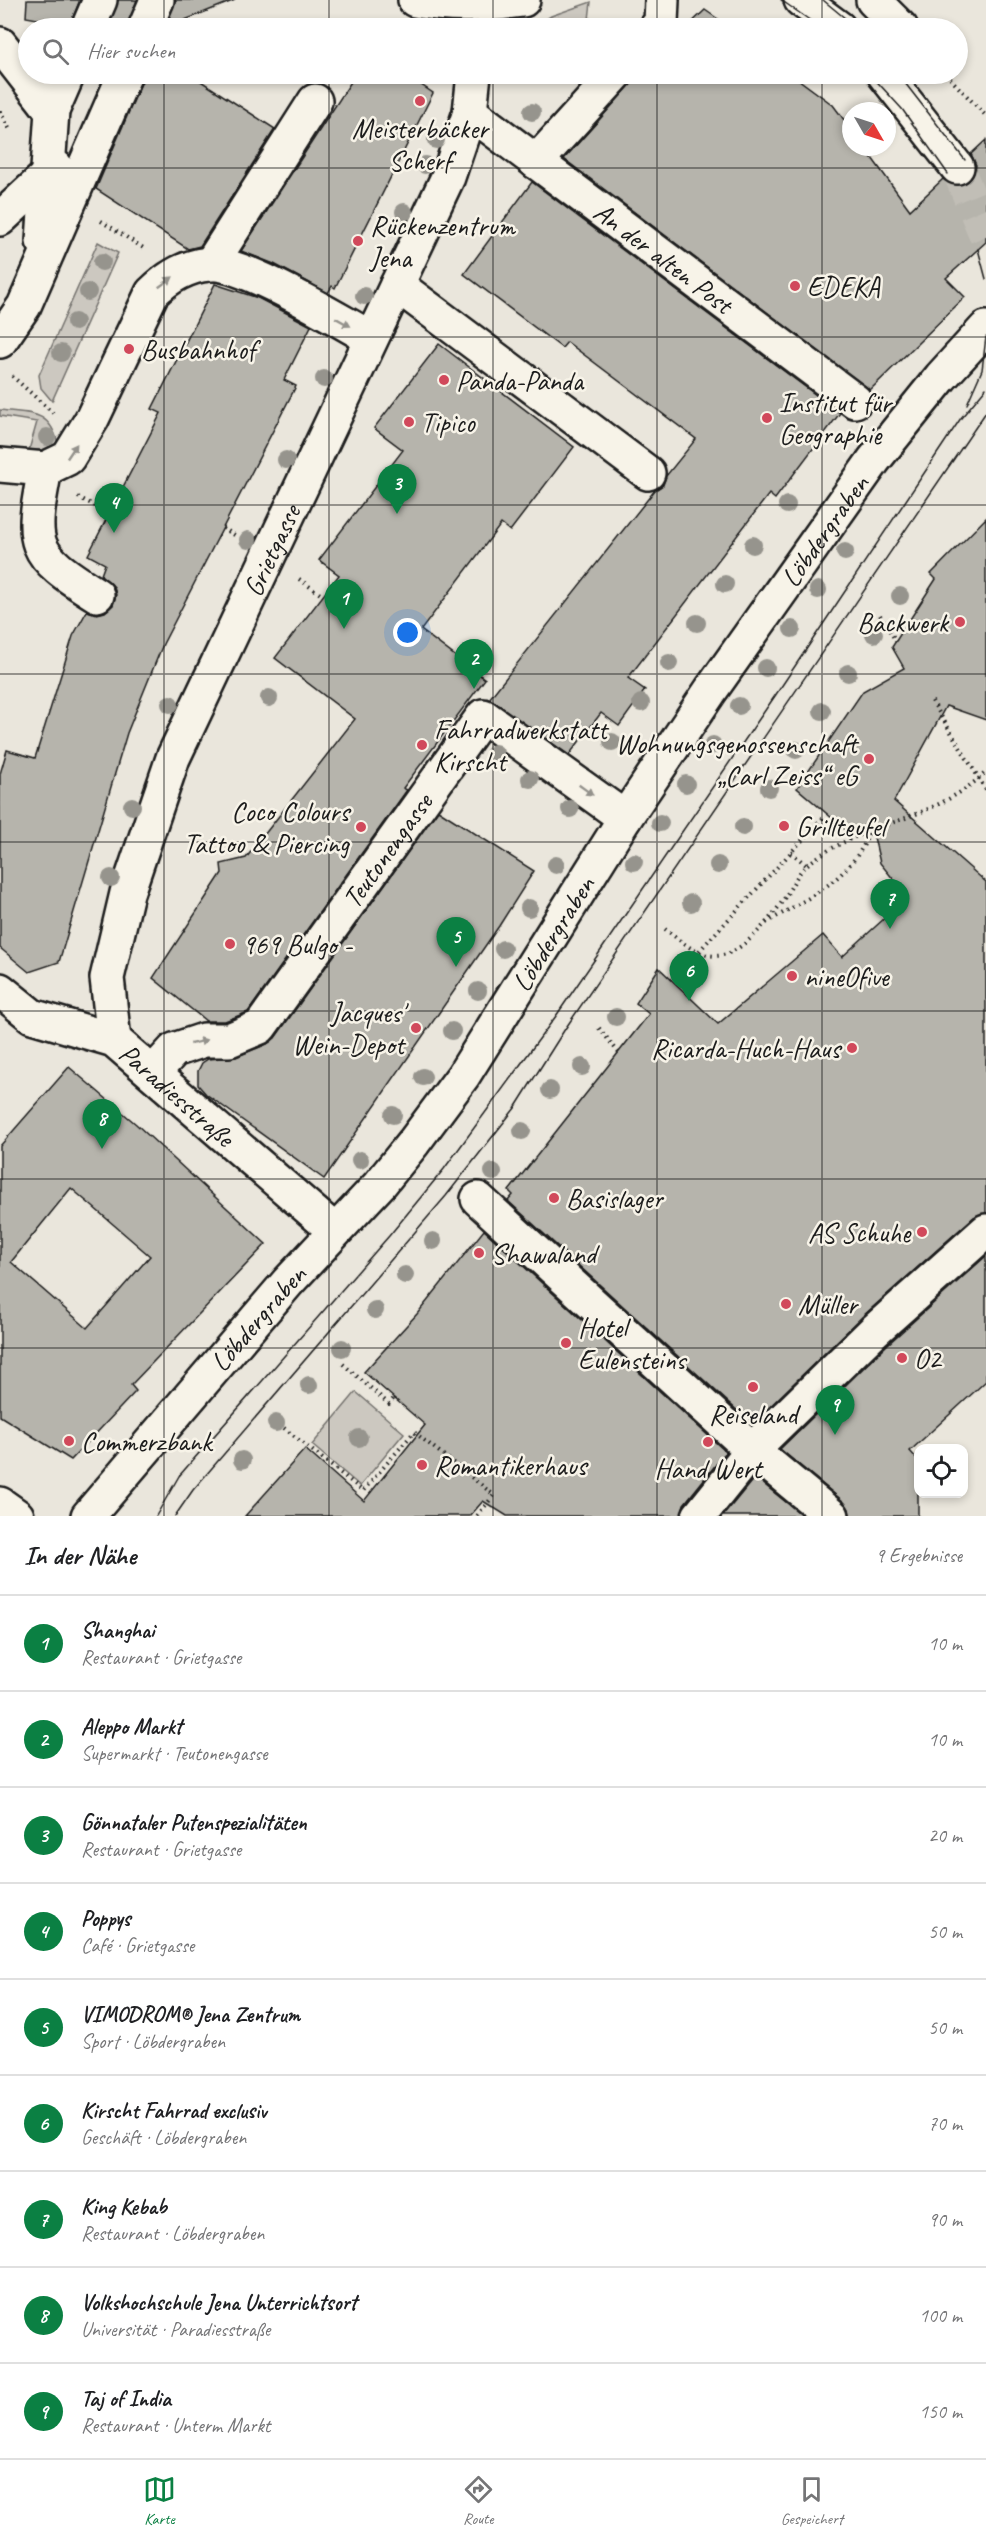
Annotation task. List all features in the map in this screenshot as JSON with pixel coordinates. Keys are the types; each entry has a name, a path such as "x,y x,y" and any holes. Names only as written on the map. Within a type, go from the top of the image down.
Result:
{"street":[{"path":"92,18 100,0"},
{"path":"149,18 157,0"},
{"path":"414,0 451,5 481,17 523,0"},
{"path":"661,18 662,0"},
{"path":"801,0 825,18"},
{"path":"873,0 892,18"},
{"path":"0,44 18,67"},
{"path":"31,84 52,111"},
{"path":"41,267 52,111 64,84"},
{"path":"3,355 120,84"},
{"name":"Grietgasse","path":"114,1040 107,978 127,893 173,758 447,177 470,112 473,84"},
{"path":"536,162 607,84"},
{"path":"892,84 957,167"},
{"path":"196,268 315,101"},
{"path":"0,219 47,177 111,104"},
{"name":"An der alten Post","path":"470,112 855,401"},
{"path":"0,465 45,469 68,458 82,435 152,293 165,280 196,268 241,269 371,338"},
{"path":"397,285 648,473"},
{"name":"Löbdergraben","path":"88,1516 280,1290 380,1184 463,1076 625,818 711,690 874,460 941,377 986,328"},
{"path":"45,469 36,533 41,550 53,566 97,595"},
{"name":"Teutonengasse","path":"153,1073 174,1050 204,1040 229,1040 260,1026 483,716 625,818"},
{"name":"Paradiesstraße","path":"0,990 32,1016 114,1040 335,1231"},
{"path":"478,1199 752,1450 832,1516"},
{"path":"699,1516 752,1450 874,1331 986,1231"},
{"path":"0,1504 17,1516"}],"path":[{"path":"956,84 986,116"},
{"path":"95,218 196,268"},
{"path":"3,355 46,408 82,435"},
{"path":"880,615 896,641"},
{"path":"932,701 986,790"},
{"path":"665,929 698,952 713,956 726,954 741,946 760,927 786,897 806,865 846,841 945,803 986,772"},
{"path":"698,952 822,818"},
{"path":"760,927 804,903 833,881 855,857 870,831"},
{"path":"791,852 806,865"},
{"path":"599,1028 619,1053"},
{"path":"343,1364 389,1404 394,1398"},
{"path":"284,1428 363,1491 414,1432 494,1495 477,1516"}],"shaded area":[{"path":"591,2 589,18 548,18"},
{"path":"98,242 118,253 52,401 41,388 39,375"},
{"path":"0,410 37,415 49,424 58,443 46,450 29,450 37,422 0,416"},
{"path":"356,1392 404,1433 360,1486 312,1445"}],"building":[{"path":"27,0 80,0 73,18 26,17"},
{"path":"118,0 137,0 131,18 112,18"},
{"path":"175,0 235,0 190,18 169,18"},
{"path":"705,10 717,18 697,18"},
{"path":"141,84 205,84 275,129 200,246 188,249 96,189"},
{"path":"350,84 420,84 433,93 335,288 332,286 328,293 274,264 241,251"},
{"path":"631,84 805,84 833,105 842,117 842,156 871,156 910,210 943,179 951,185 959,186 969,181 975,173 976,165 971,154 986,140 986,242 946,278 965,297 870,390 564,159"},
{"path":"532,182 840,413 775,499 769,494 628,678 645,690 619,726 601,713 569,755 489,699 655,490 663,485 666,476 696,439 567,342 562,348 464,274"},
{"path":"215,284 258,298 311,326 284,380 296,386 163,644 127,733 59,962 29,972 0,948 0,774 7,750 35,758 73,636 87,611 97,614 105,612 113,605 116,595 114,587 101,575 105,564 88,555 161,413 152,409"},
{"path":"439,344 574,447 510,531 501,524 421,630 485,679 403,788 407,790 248,1012 225,1021 206,1021 153,978 222,873 221,864 246,858 355,719 275,658 339,575 319,560 403,450 374,428"},
{"path":"986,518 986,720 946,706 894,801 986,882 986,1213 974,1217 862,1317 752,1424 508,1201 513,1195 509,1191 649,1014 636,1003 659,968 718,1024 823,935 842,957 908,897 880,863 871,824 847,831 797,788 863,691 904,668 892,647 936,579 931,574"},
{"path":"438,810 534,871 499,926 324,1179 206,1094 198,1085 198,1071 202,1063 208,1059 236,1057 267,1044 275,1038"},
{"path":"69,1067 136,1124 266,1244 131,1385 136,1391 71,1460 0,1416 0,1146","holes":["71,1188 150,1256 87,1328 11,1262"]},
{"path":"484,1230 726,1452 684,1504 681,1516 507,1516 483,1501 470,1516 245,1516 305,1449 364,1501 425,1425 364,1372 417,1314"},
{"path":"986,1256 986,1381 918,1444 914,1444 910,1451 914,1456 914,1498 918,1498 918,1516 850,1516 849,1509 844,1502 780,1449 887,1345"},
{"path":"755,1477 803,1516 723,1516"}],"tunnel":[{"path":"957,167 986,236"}],"tram line":[{"path":"781,0 807,18"},
{"path":"823,0 845,18"},
{"path":"879,84 902,109 948,174"},
{"path":"906,84 965,160"},
{"path":"978,249 986,279"},
{"path":"967,404 982,370 986,337"},
{"path":"156,1516 179,1476 389,1236 444,1169 556,1016 779,690 961,418 986,388"},
{"path":"175,1516 193,1490 446,1196 515,1108 565,1029 986,412"}],"place":[{"name":"Meisterbäcker Scherf","path":"420,101"},
{"name":"Rückenzentrum Jena","path":"358,241"},
{"name":"EDEKA","path":"795,286"},
{"name":"Busbahnhof","path":"129,349"},
{"name":"Panda-Panda","path":"444,380"},
{"name":"Institut für Geographie","path":"767,418"},
{"name":"Tipico","path":"409,422"},
{"name":"Gönnataler Putenspezialitäten","path":"397,514"},
{"name":"Poppys","path":"114,533"},
{"name":"Backwerk","path":"960,622"},
{"name":"Shanghai","path":"344,629"},
{"name":"Aleppo Markt","path":"474,689"},
{"name":"Fahrradwerkstatt Kirscht","path":"422,745"},
{"name":"Wohnungsgenossenschaft „Carl Zeiss“ eG","path":"869,759"},
{"name":"Grillteufel","path":"784,826"},
{"name":"Coco Colours Tattoo & Piercing","path":"361,827"},
{"name":"King Kebab","path":"890,929"},
{"name":"969 Bulgo -","path":"230,944"},
{"name":"VIMODROM® Jena Zentrum","path":"456,967"},
{"name":"nineOfive","path":"792,976"},
{"name":"Kirscht Fahrrad exclusiv","path":"689,1001"},
{"name":"Jacques' Wein-Depot","path":"416,1028"},
{"name":"Ricarda-Huch-Haus","path":"852,1048"},
{"name":"Volkshochschule Jena Unterrichtsort","path":"102,1149"},
{"name":"Basislager","path":"554,1198"},
{"name":"AS Schuhe","path":"922,1232"},
{"name":"Shawaland","path":"479,1253"},
{"name":"Müller","path":"786,1304"},
{"name":"Hotel Eulensteins","path":"566,1343"},
{"name":"O2","path":"902,1358"},
{"name":"Reiseland","path":"753,1387"},
{"name":"Taj of India","path":"835,1435"},
{"name":"Commerzbank","path":"69,1441"},
{"name":"Hand Wert","path":"708,1442"},
{"name":"Romantikerhaus","path":"422,1465"}]}
